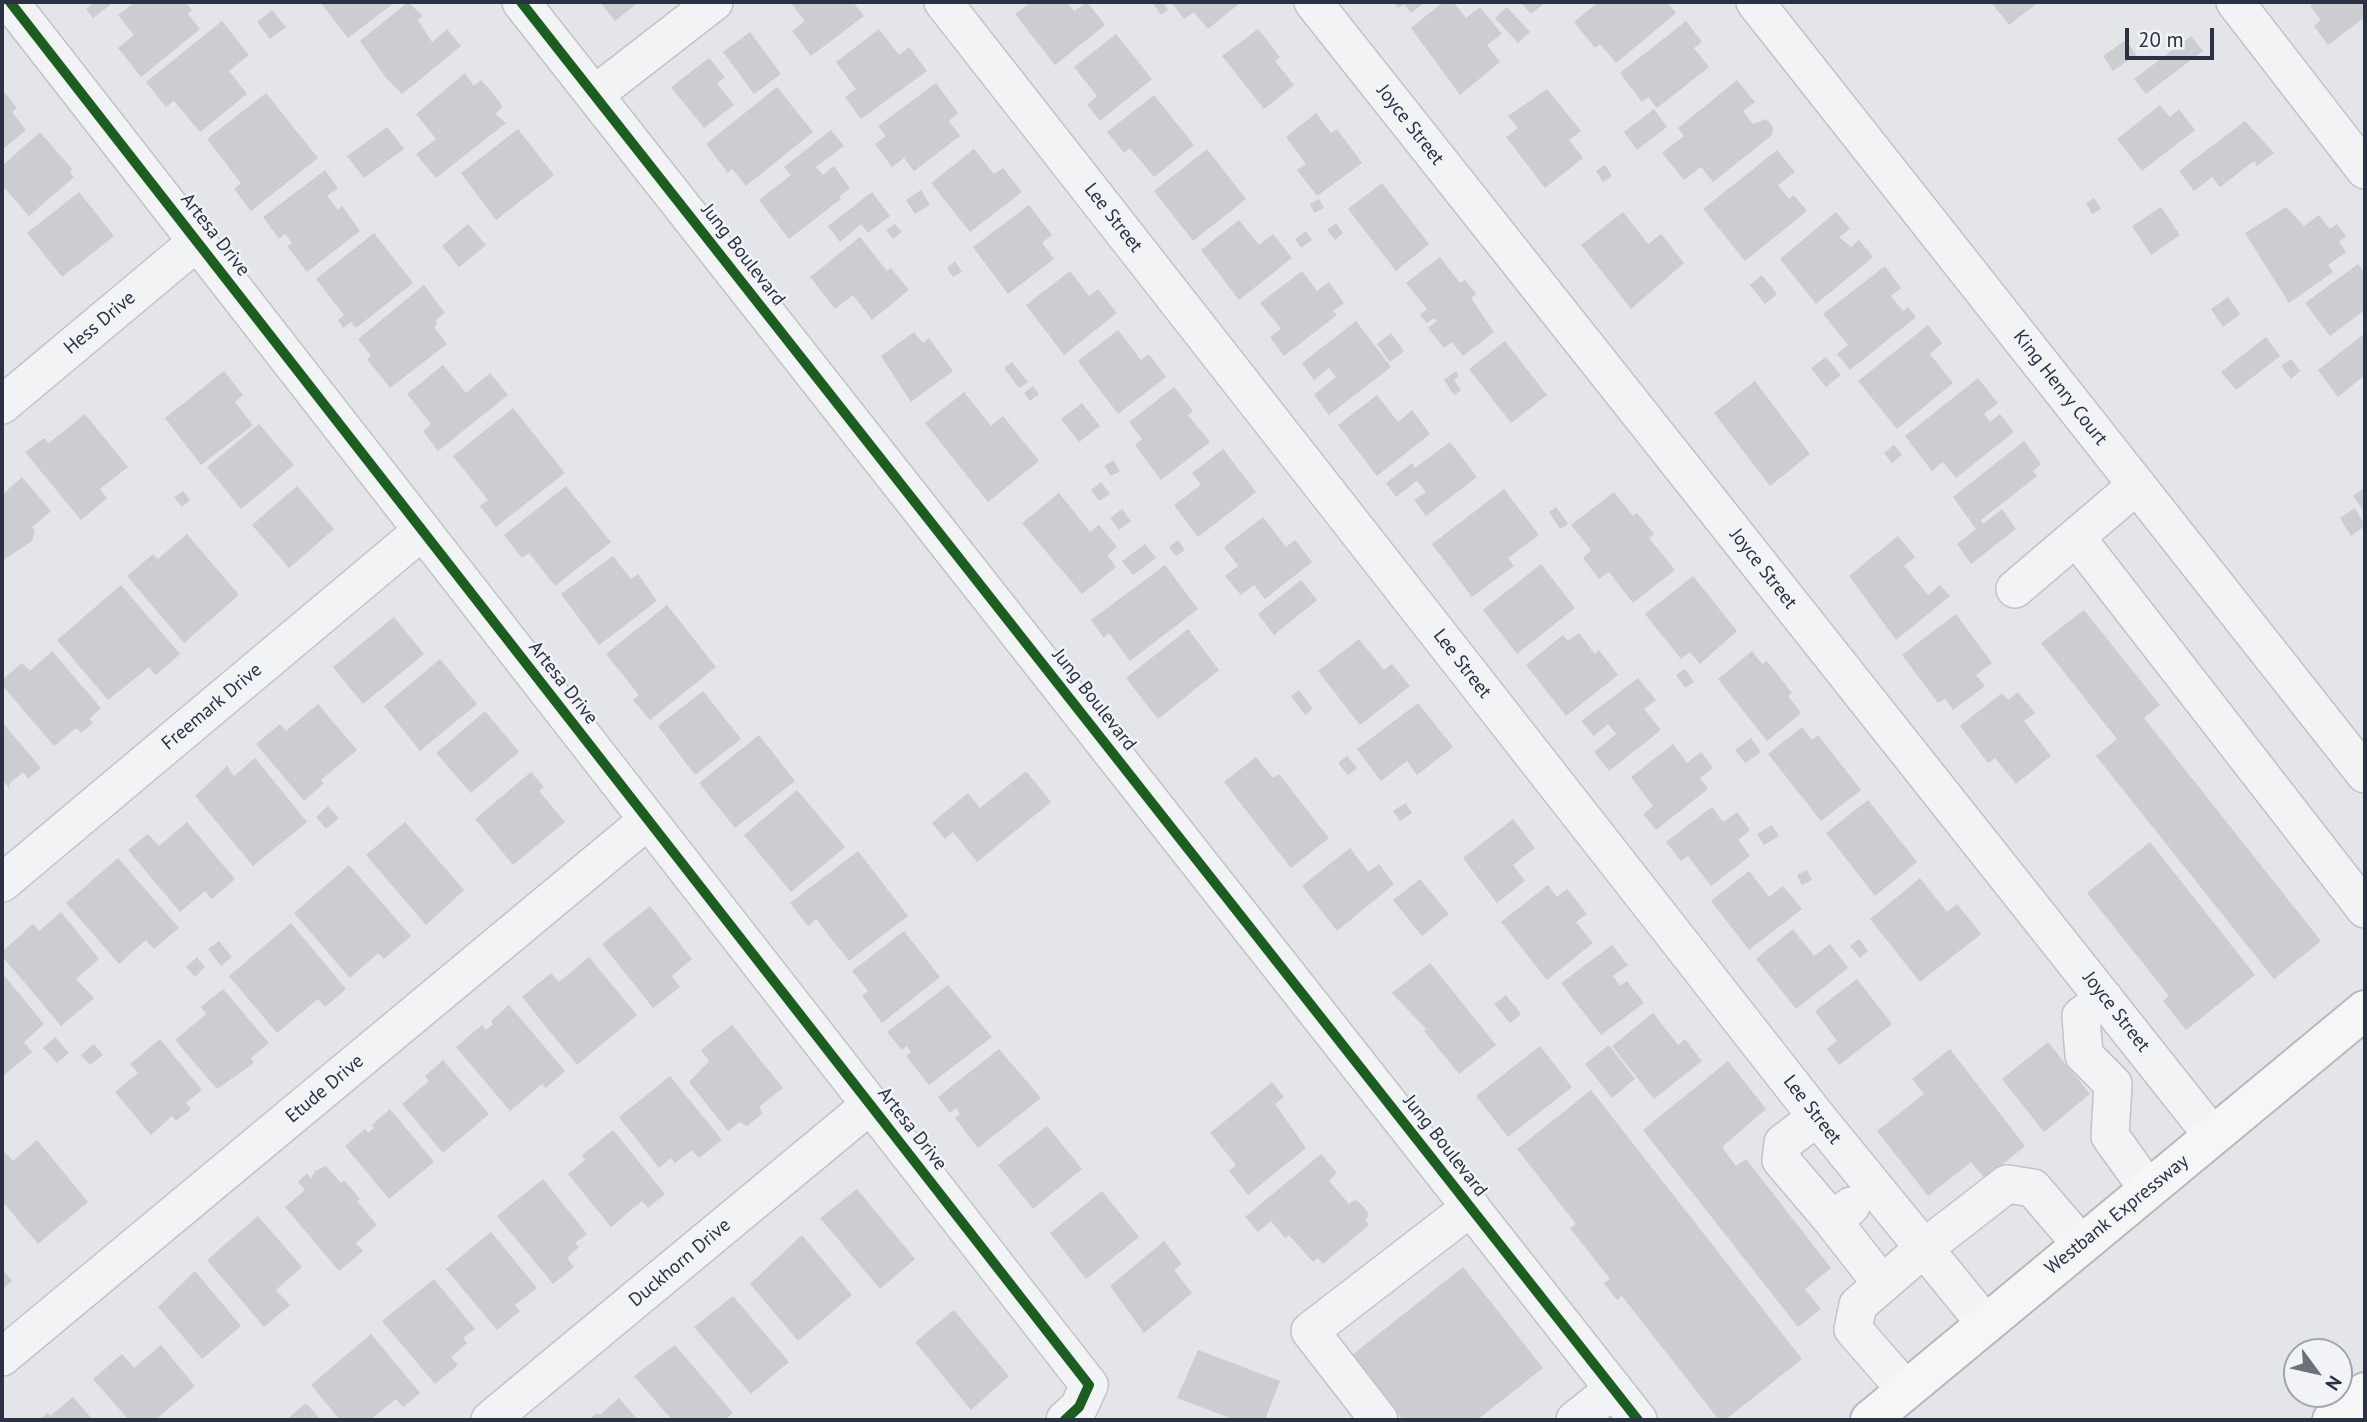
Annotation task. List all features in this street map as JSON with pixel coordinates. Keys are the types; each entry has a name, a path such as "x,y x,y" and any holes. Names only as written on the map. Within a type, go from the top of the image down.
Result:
{"highway":[{"name":"Westbank Expressway","path":"1870,1420 1898,1405 1985,1323 2365,1010"},
{"path":"2332,1420 2365,1392"}],"street":[{"name":"Artesa Drive","path":"10,2 1089,1385 1080,1406 1065,1420"},
{"name":"Jung Boulevard","path":"522,2 1638,1420"},
{"path":"594,95 714,2"},
{"name":"Lee Street","path":"943,2 1817,1117 1985,1323"},
{"name":"Joyce Street","path":"1313,2 2213,1136"},
{"name":"King Henry Court","path":"1755,2 2365,774"},
{"path":"2235,2 2365,170"},
{"name":"Hess Drive","path":"2,405 198,241"},
{"path":"2015,589 2137,485"},
{"name":"Freemark Drive","path":"2,883 422,531"},
{"path":"2077,537 2365,909"},
{"name":"Etude Drive","path":"2,1357 648,820"},
{"path":"2104,998 2081,1016 2084,1055 2113,1084 2110,1136 2148,1189"},
{"path":"2113,1084 2150,1056"},
{"name":"Duckhorn Drive","path":"490,1420 870,1105"},
{"path":"1817,1117 1783,1143 1781,1160 1882,1284"},
{"path":"1898,1405 1853,1329 1858,1305 1923,1249 2007,1184 2033,1188 2081,1244"},
{"path":"1832,1220 1874,1188"},
{"path":"1379,1420 1310,1331 1471,1207"},
{"path":"1575,1420 1614,1389"}],"building":[{"path":"90,2 114,2 93,18 86,9 92,4"},
{"path":"135,2 185,2 192,10 188,14 200,29 141,77 118,48 134,35 118,15"},
{"path":"320,2 395,2 348,38"},
{"path":"408,2 423,16 418,20 432,42 447,29 461,46 402,94 386,78 360,41"},
{"path":"600,2 639,2 615,21"},
{"path":"790,2 853,2 864,16 811,56 792,31 805,21"},
{"path":"1031,2 1067,2 1074,11 1087,2 1105,25 1055,65 1015,14"},
{"path":"1152,2 1163,2 1168,10 1161,15"},
{"path":"1171,2 1240,3 1208,29 1194,12 1184,19"},
{"path":"1393,2 1425,2 1411,13 1404,4 1398,8"},
{"path":"1443,2 1453,2 1466,18 1480,7 1502,34 1487,45 1500,62 1460,95 1411,28"},
{"path":"1521,2 1546,2 1531,14"},
{"path":"1598,2 1667,2 1676,13 1616,63 1600,44 1595,48 1574,22"},
{"path":"1991,2 2039,2 2009,25"},
{"path":"2315,2 2365,2 2365,17 2328,45 2314,26 2321,20 2310,6"},
{"path":"1507,7 1530,32 1518,43 1495,18"},
{"path":"272,10 286,27 270,39 257,22"},
{"path":"222,21 249,55 229,71 247,94 200,132 174,101 166,107 146,82"},
{"path":"1686,21 1702,42 1694,48 1709,67 1657,108 1648,97 1642,102 1620,73"},
{"path":"879,29 899,55 909,47 927,71 861,119 845,97 856,89 836,62"},
{"path":"1258,29 1280,57 1275,61 1294,85 1264,109 1222,56"},
{"path":"750,32 781,74 754,94 723,52"},
{"path":"1116,34 1152,79 1100,121 1087,105 1097,96 1074,67"},
{"path":"2191,36 2203,51 2146,94 2134,79"},
{"path":"2126,40 2136,55 2113,71 2103,56"},
{"path":"709,58 725,77 717,84 734,105 704,128 671,87"},
{"path":"465,73 474,86 481,80 491,91 503,107 495,114 506,123 436,178 416,154 436,139 416,114"},
{"path":"1737,80 1755,102 1743,111 1753,124 1766,119 1773,127 1772,135 1713,182 1701,167 1684,180 1662,153 1684,136 1678,128"},
{"path":"936,83 958,113 949,121 960,136 914,171 904,158 892,167 875,144 886,136 878,126"},
{"path":"777,87 813,132 746,186 732,169 728,173 706,144"},
{"path":"2,89 17,108 12,112 26,130 2,150"},
{"path":"1547,89 1581,131 1569,140 1583,158 1545,188 1506,137 1518,128 1508,116"},
{"path":"266,93 318,158 251,211 234,189 241,183 207,139"},
{"path":"1154,95 1194,145 1154,177 1130,148 1124,153 1107,132"},
{"path":"2160,105 2170,117 2179,109 2195,130 2142,171 2117,139"},
{"path":"1654,109 1667,127 1637,150 1624,132"},
{"path":"1316,113 1331,133 1337,129 1362,163 1317,196 1297,170 1306,164 1286,137"},
{"path":"2245,121 2274,153 2257,166 2254,161 2220,187 2212,177 2194,191 2179,171"},
{"path":"387,127 404,149 364,178 347,156"},
{"path":"518,129 554,175 496,220 461,173"},
{"path":"831,130 844,146 816,167 823,175 834,166 850,188 839,197 841,199 789,239 759,200 791,175 784,167"},
{"path":"40,132 72,169 70,172 74,177 29,216 2,185 2,166"},
{"path":"974,149 994,174 1003,168 1022,192 970,232 931,183"},
{"path":"1207,149 1246,199 1193,241 1154,191"},
{"path":"1777,150 1795,172 1778,185 1789,199 1794,195 1807,211 1745,261 1703,209"},
{"path":"1605,165 1612,176 1603,182 1596,171"},
{"path":"325,170 338,188 327,196 338,210 342,206 360,231 307,272 287,246 292,243 285,234 279,239 263,217"},
{"path":"1382,183 1429,244 1396,271 1348,209"},
{"path":"921,190 930,205 915,214 906,200"},
{"path":"79,192 114,236 62,277 27,233"},
{"path":"872,192 890,216 868,233 861,224 840,242 828,226"},
{"path":"2094,198 2101,209 2092,214 2086,203"},
{"path":"1319,199 1324,208 1314,213 1310,204"},
{"path":"1029,205 1052,235 1042,243 1054,259 1008,294 973,247"},
{"path":"2161,207 2180,235 2151,255 2132,226"},
{"path":"2286,207 2304,226 2319,215 2330,229 2337,224 2346,236 2339,242 2346,252 2328,265 2333,272 2289,303 2245,233"},
{"path":"1623,212 1648,244 1661,234 1684,263 1631,309 1581,245"},
{"path":"1836,212 1850,229 1839,237 1851,247 1859,240 1873,257 1816,304 1780,259"},
{"path":"1239,220 1259,245 1273,234 1292,258 1239,300 1201,250"},
{"path":"1336,223 1343,233 1335,240 1327,230"},
{"path":"468,224 486,245 459,267 442,246"},
{"path":"895,224 902,232 893,239 886,230"},
{"path":"1306,231 1312,240 1301,248 1295,239"},
{"path":"374,233 413,283 356,328 351,322 343,328 338,320 344,315 316,279"},
{"path":"860,237 887,271 891,268 909,290 872,320 853,295 835,309 810,277"},
{"path":"1440,257 1460,283 1465,280 1476,294 1471,298 1494,332 1463,356 1452,342 1444,348 1428,328 1437,321 1434,318 1427,323 1420,315 1427,309 1406,283"},
{"path":"955,261 962,272 953,277 947,268"},
{"path":"2358,264 2365,273 2365,310 2330,336 2305,303"},
{"path":"1885,266 1901,288 1891,296 1903,311 1908,307 1916,317 1850,370 1837,354 1848,345 1823,314"},
{"path":"1070,271 1089,296 1098,289 1117,313 1064,355 1026,305"},
{"path":"1302,271 1317,291 1329,282 1344,303 1333,311 1337,315 1284,356 1270,337 1281,329 1260,303"},
{"path":"1762,275 1777,294 1765,304 1750,285"},
{"path":"424,285 445,313 435,321 438,324 434,327 447,344 390,388 367,359 371,356 358,339"},
{"path":"2228,297 2240,314 2223,327 2211,309"},
{"path":"1356,321 1391,367 1329,415 1314,395 1336,377 1329,368 1314,380 1302,363"},
{"path":"1928,325 1942,343 1930,354 1953,383 1897,429 1858,381"},
{"path":"1118,330 1141,360 1149,354 1166,377 1118,414 1078,361"},
{"path":"914,332 923,343 929,338 953,371 911,402 881,356"},
{"path":"1391,333 1404,351 1390,362 1377,344"},
{"path":"2365,333 2365,375 2338,397 2318,370"},
{"path":"2266,337 2280,356 2236,390 2221,372"},
{"path":"1505,341 1547,395 1511,423 1469,369"},
{"path":"1826,357 1841,375 1826,387 1811,368"},
{"path":"2291,359 2300,371 2291,379 2281,366"},
{"path":"1012,362 1028,382 1019,388 1004,368"},
{"path":"443,365 466,393 490,373 508,395 438,451 423,431 431,424 407,394"},
{"path":"224,371 243,395 235,402 253,425 201,465 165,418"},
{"path":"1456,371 1459,376 1454,380 1461,390 1454,395 1444,380"},
{"path":"1978,378 1998,403 1984,414 1990,422 2000,414 2014,432 1956,478 1943,462 1932,471 1905,436"},
{"path":"1755,381 1810,454 1770,486 1714,413"},
{"path":"1033,386 1039,394 1030,401 1024,393"},
{"path":"1174,387 1193,411 1188,415 1210,442 1161,480 1135,445 1142,439 1129,422"},
{"path":"964,392 991,426 1003,416 1039,461 988,502 925,423"},
{"path":"1377,395 1398,422 1412,410 1430,434 1377,476 1338,425"},
{"path":"1082,403 1100,426 1079,442 1061,419"},
{"path":"513,408 565,473 496,527 480,506 488,500 453,456"},
{"path":"85,414 128,467 100,489 107,498 81,520 25,452 44,438 49,443"},
{"path":"259,424 294,465 241,509 207,467"},
{"path":"2024,441 2041,464 2033,471 2037,476 1981,520 1983,524 2002,509 2016,529 1971,564 1957,544 1976,529 1953,497"},
{"path":"1450,442 1477,477 1426,516 1414,500 1426,492 1417,481 1396,497 1386,483 1412,463 1415,468"},
{"path":"1894,445 1902,455 1892,463 1884,453"},
{"path":"1223,449 1256,492 1198,537 1174,505 1201,485 1192,473"},
{"path":"1113,460 1120,471 1111,476 1104,466"},
{"path":"22,477 51,511 32,527 35,530 32,541 2,561 2,495"},
{"path":"1101,482 1110,494 1099,501 1091,490"},
{"path":"297,486 334,529 289,568 252,525"},
{"path":"566,486 611,542 555,586 529,553 522,558 504,535"},
{"path":"2365,487 2365,513 2353,496"},
{"path":"1504,489 1539,535 1508,558 1514,566 1472,597 1432,544"},
{"path":"183,491 190,500 182,507 174,497"},
{"path":"1614,492 1633,516 1637,513 1654,534 1649,538 1675,570 1633,603 1609,572 1599,579 1583,558 1591,550 1571,525"},
{"path":"1059,493 1090,532 1099,525 1117,547 1107,555 1116,567 1082,594 1022,523"},
{"path":"1556,507 1568,524 1560,529 1549,512"},
{"path":"2355,508 2365,526 2351,536 2340,518"},
{"path":"1122,509 1131,521 1119,530 1110,518"},
{"path":"1263,517 1286,547 1295,540 1312,562 1265,599 1254,585 1241,595 1225,576 1238,566 1224,547"},
{"path":"187,534 239,595 184,643 127,576 153,554 158,559"},
{"path":"1898,536 1915,557 1904,566 1928,595 1940,585 1950,596 1896,640 1849,576"},
{"path":"1178,540 1185,550 1176,556 1169,547"},
{"path":"1145,544 1156,558 1133,575 1122,561"},
{"path":"613,556 631,579 638,574 657,601 599,645 561,594"},
{"path":"1541,564 1575,608 1517,654 1483,610"},
{"path":"1165,565 1198,609 1130,661 1109,633 1104,638 1091,620"},
{"path":"1693,576 1737,631 1700,664 1690,652 1681,659 1645,614"},
{"path":"1301,580 1317,600 1274,635 1258,614"},
{"path":"121,585 180,654 156,675 149,667 108,700 57,640"},
{"path":"667,605 716,667 650,720 633,700 639,695 606,654"},
{"path":"2084,610 2160,705 2144,718 2321,941 2274,979 2096,756 2117,739 2041,643"},
{"path":"1956,614 1992,663 1976,675 1985,686 1953,710 1945,699 1938,703 1902,655"},
{"path":"394,617 424,654 363,704 333,667"},
{"path":"1188,629 1219,670 1158,719 1126,678"},
{"path":"1579,633 1595,654 1599,650 1618,675 1566,716 1526,665 1563,635 1568,641"},
{"path":"1359,639 1384,670 1392,664 1410,686 1360,725 1318,671"},
{"path":"52,651 101,708 89,719 93,723 81,733 76,728 54,746 2,685 2,680 22,663 30,671"},
{"path":"1752,651 1762,664 1767,661 1792,693 1788,696 1801,713 1767,741 1718,679"},
{"path":"440,659 477,704 420,751 384,706"},
{"path":"1685,669 1694,682 1685,688 1676,675"},
{"path":"1638,678 1656,700 1644,709 1661,730 1609,771 1594,752 1616,734 1608,724 1594,736 1581,721"},
{"path":"1299,690 1313,709 1305,715 1291,696"},
{"path":"703,691 741,739 695,775 658,726"},
{"path":"2018,692 2035,713 2024,721 2051,756 2016,784 1995,758 1988,763 1960,726 2002,693 2008,700"},
{"path":"1418,703 1453,747 1417,775 1407,761 1381,781 1357,749"},
{"path":"318,704 357,750 321,780 324,783 304,801 256,744 280,724 286,731"},
{"path":"485,711 519,752 471,793 436,753"},
{"path":"2,722 41,768 28,779 23,772 9,784 10,789 2,779"},
{"path":"1802,727 1812,740 1818,735 1861,790 1821,821 1768,754"},
{"path":"759,735 795,781 735,828 699,783"},
{"path":"1751,738 1761,752 1745,763 1735,750"},
{"path":"1673,744 1687,763 1701,752 1713,768 1700,778 1708,789 1656,830 1643,814 1653,806 1631,777"},
{"path":"1347,756 1357,768 1348,775 1338,763"},
{"path":"1256,757 1273,778 1279,774 1329,838 1291,868 1224,782"},
{"path":"255,758 307,822 253,866 195,796 227,766 234,776"},
{"path":"1026,771 1051,802 977,862 953,832 945,839 932,823 968,793 980,808"},
{"path":"531,772 544,787 539,791 565,822 513,865 475,819"},
{"path":"797,790 845,847 791,892 744,835"},
{"path":"1868,800 1917,862 1875,896 1826,833"},
{"path":"1406,803 1412,813 1400,821 1393,811"},
{"path":"328,806 339,818 326,829 316,817"},
{"path":"1712,807 1723,822 1737,812 1750,830 1738,840 1750,856 1711,886 1688,856 1681,861 1666,842"},
{"path":"1513,819 1535,848 1513,865 1525,881 1497,903 1463,858"},
{"path":"187,822 235,879 212,899 205,891 180,912 128,850 148,834 159,846"},
{"path":"405,822 464,890 426,925 366,855"},
{"path":"1772,825 1779,836 1764,845 1757,834"},
{"path":"2150,842 2255,975 2186,1030 2163,1001 2169,996 2087,893"},
{"path":"1350,848 1368,872 1379,864 1394,884 1337,931 1302,886"},
{"path":"858,851 908,916 849,961 816,919 808,926 790,903"},
{"path":"118,858 179,928 154,949 146,940 119,964 66,903"},
{"path":"349,865 411,936 384,959 378,953 350,978 294,913"},
{"path":"1807,870 1812,880 1802,885 1797,875"},
{"path":"1749,871 1769,897 1783,886 1802,909 1749,950 1711,901"},
{"path":"1920,878 1947,912 1957,904 1981,934 1920,982 1870,919"},
{"path":"1420,879 1449,914 1422,936 1393,900"},
{"path":"1548,885 1557,897 1567,889 1587,914 1576,922 1593,943 1547,980 1501,922"},
{"path":"650,906 692,959 672,976 680,987 653,1008 602,944"},
{"path":"61,912 99,959 76,979 94,998 61,1026 2,956 2,952 33,924 39,931"},
{"path":"291,923 346,989 325,1007 318,999 277,1033 229,976"},
{"path":"1793,929 1814,956 1830,944 1848,968 1796,1009 1756,959"},
{"path":"904,931 940,977 882,1023 862,996 868,991 852,971"},
{"path":"1859,939 1868,951 1860,958 1850,946"},
{"path":"219,941 232,957 221,966 208,949"},
{"path":"1612,945 1628,965 1613,976 1620,986 1627,981 1644,1003 1601,1035 1561,983"},
{"path":"197,957 205,967 195,977 186,967"},
{"path":"589,957 637,1015 577,1065 522,997 551,973 559,982"},
{"path":"1430,963 1496,1045 1459,1074 1424,1031 1426,1029 1392,993"},
{"path":"2,973 44,1024 24,1042 32,1052 2,1077"},
{"path":"1857,979 1892,1024 1839,1065 1827,1049 1837,1041 1815,1011"},
{"path":"948,985 992,1037 929,1085 906,1056 911,1052 907,1046 902,1050 887,1032"},
{"path":"223,989 269,1043 251,1058 254,1063 217,1089 175,1040 206,1014 201,1007"},
{"path":"1506,995 1521,1014 1510,1023 1494,1004"},
{"path":"509,1005 565,1071 546,1088 542,1084 510,1111 456,1047 482,1025 486,1030 493,1024 491,1021"},
{"path":"1653,1013 1678,1045 1685,1039 1702,1061 1654,1099 1612,1046"},
{"path":"732,1025 783,1088 760,1106 762,1114 747,1126 740,1122 728,1131 689,1082 709,1061 701,1050"},
{"path":"55,1037 69,1053 57,1063 43,1048"},
{"path":"160,1039 202,1090 186,1103 191,1109 176,1121 172,1116 151,1135 115,1092 138,1073 130,1064"},
{"path":"2048,1042 2090,1094 2044,1132 2002,1079"},
{"path":"94,1044 103,1055 90,1065 81,1055"},
{"path":"1609,1045 1635,1079 1612,1098 1585,1064"},
{"path":"1540,1046 1572,1087 1508,1137 1476,1096"},
{"path":"999,1049 1041,1098 978,1148 955,1118 960,1114 956,1108 950,1113 938,1097"},
{"path":"1950,1049 2025,1146 1985,1179 1971,1162 1928,1196 1877,1131 1924,1094 1912,1079"},
{"path":"443,1060 489,1114 443,1153 402,1104 429,1081 425,1076"},
{"path":"1728,1061 1766,1109 1722,1147 1736,1166 1746,1159 1831,1268 1805,1289 1821,1309 1798,1327 1643,1130"},
{"path":"670,1076 722,1140 699,1158 692,1150 675,1163 671,1158 659,1168 619,1117"},
{"path":"1272,1082 1284,1097 1275,1104 1306,1148 1248,1195 1229,1171 1236,1165 1210,1133"},
{"path":"1591,1090 1802,1359 1725,1420 1719,1420 1622,1296 1617,1300 1604,1283 1610,1279 1570,1228 1576,1224 1517,1149"},
{"path":"390,1109 434,1162 389,1199 345,1146 365,1129 368,1133 374,1128 372,1125"},
{"path":"1047,1126 1082,1169 1033,1209 998,1165"},
{"path":"613,1130 665,1194 648,1208 642,1201 611,1227 568,1174 585,1160 582,1155"},
{"path":"37,1140 88,1202 38,1244 2,1201 2,1155 5,1152 13,1161"},
{"path":"1321,1154 1337,1173 1329,1181 1349,1204 1355,1200 1359,1202 1369,1216 1365,1219 1369,1225 1323,1264 1318,1258 1313,1262 1289,1235 1285,1238 1271,1221 1258,1232 1245,1217"},
{"path":"326,1166 341,1183 344,1180 377,1225 356,1243 363,1251 339,1271 285,1207 305,1190 298,1182 307,1173 311,1179 315,1171"},
{"path":"543,1179 587,1234 575,1243 579,1247 567,1258 574,1267 553,1284 497,1216"},
{"path":"857,1189 915,1259 880,1289 820,1218"},
{"path":"1102,1191 1139,1237 1086,1279 1050,1233"},
{"path":"258,1216 302,1267 276,1290 290,1305 264,1327 207,1260"},
{"path":"491,1232 537,1288 515,1305 520,1311 497,1330 446,1269"},
{"path":"802,1235 852,1295 798,1341 750,1284"},
{"path":"1164,1241 1182,1264 1174,1270 1192,1293 1144,1333 1110,1286"},
{"path":"1463,1267 1543,1368 1477,1420 1403,1420 1352,1355"},
{"path":"2,1269 12,1281 2,1290"},
{"path":"195,1271 241,1326 202,1359 158,1307"},
{"path":"434,1279 475,1329 463,1338 467,1343 451,1357 458,1365 435,1384 382,1321"},
{"path":"733,1296 789,1362 751,1394 694,1327"},
{"path":"954,1310 1009,1376 971,1410 915,1342"},
{"path":"371,1334 420,1393 403,1407 396,1399 370,1420 340,1420 311,1385"},
{"path":"161,1345 195,1386 155,1420 129,1420 93,1379 122,1354 134,1368"},
{"path":"675,1345 733,1413 725,1420 672,1420 634,1376"},
{"path":"1198,1350 1280,1381 1265,1420 1235,1420 1177,1398"},
{"path":"73,1397 93,1420 39,1420 48,1413 50,1416"},
{"path":"619,1398 638,1420 589,1420 597,1413 600,1415"},
{"path":"306,1403 321,1420 286,1420"}],"cycle path":[{"path":"10,2 1089,1385 1079,1407 1065,1420"},
{"path":"521,2 1638,1420"}]}
